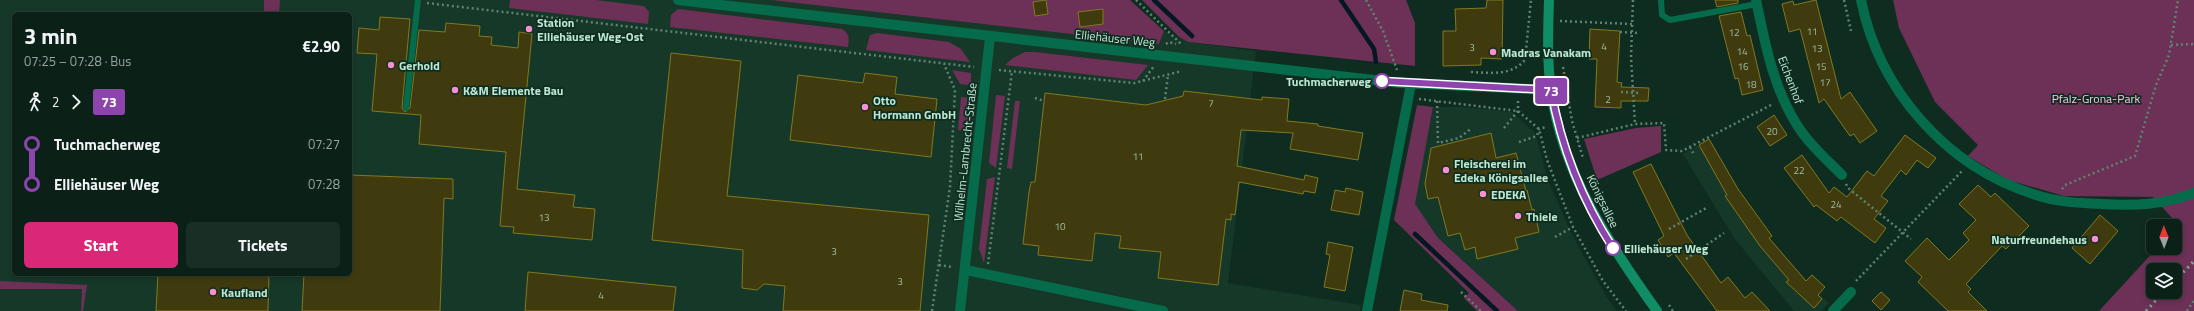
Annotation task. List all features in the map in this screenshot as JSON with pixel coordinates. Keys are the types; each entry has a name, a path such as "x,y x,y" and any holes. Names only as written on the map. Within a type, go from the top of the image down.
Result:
{"street":[{"name":"Elliehäuser Weg","path":"678,0 990,37 1411,84 1551,90"},
{"name":"Königsallee","path":"1549,0 1548,33 1551,90 1557,125 1573,169 1601,230 1657,311"},
{"path":"1861,0 1876,46 1902,95 1914,113 1934,135 1969,163 1994,178 2016,188 2048,198 2077,203 2140,205 2162,203 2194,193"},
{"name":"Eichenhof","path":"1757,2 1766,50 1782,99 1808,140 1842,175"},
{"name":"Wilhelm-Lambrecht-Straße","path":"960,311 966,270 990,37"},
{"path":"1368,311 1411,84"},
{"path":"966,270 1163,311"},
{"path":"1833,311 1851,292"}],"lane":[{"path":"1661,0 1662,16 1670,20 1757,2"},
{"path":"406,108 418,1"}],"path":[{"path":"1136,0 1185,48"},
{"path":"1366,0 1383,31 1397,70"},
{"path":"1519,68 1525,60 1531,0"},
{"path":"1633,0 1631,57 1635,124"},
{"path":"1844,0 1852,31"},
{"path":"2065,185 2135,156 2156,85 2169,56 2178,0"},
{"path":"418,1 944,64 1134,83 1142,82 1159,56"},
{"path":"1560,27 1561,14"},
{"path":"1560,21 1632,24"},
{"path":"1620,32 1638,33"},
{"path":"2171,45 2194,44"},
{"path":"1561,61 1577,138 1585,164"},
{"path":"932,311 950,187 955,90 944,64"},
{"path":"987,274 1012,71"},
{"path":"1165,99 1168,75"},
{"path":"1621,92 1640,93"},
{"path":"1036,98 1044,100"},
{"path":"1577,138 1635,124 1664,123 1666,150 1682,151 1782,99"},
{"path":"1437,102 1438,143 1459,138 1472,128"},
{"path":"1504,128 1518,111 1539,129 1547,160 1573,227 1603,281 1626,311"},
{"path":"1519,142 1537,136 1539,129"},
{"path":"1690,147 1693,153"},
{"path":"1851,292 1852,284 1969,163"},
{"path":"1842,175 1848,188 1911,239"},
{"path":"1669,229 1708,207"},
{"path":"1555,237 1573,227"},
{"path":"1686,259 1724,233"},
{"path":"1460,292 1481,311"},
{"path":"1664,299 1673,311"},
{"path":"2187,311 2194,300"}],"shaded area":[{"path":"0,0 770,0 1159,44 1164,31 1188,42 1256,51 1228,283 1361,305 1360,311 0,311"},
{"path":"1433,107 1463,107 1512,112 1535,133 1548,180 1570,231 1607,298 1617,311 1518,311 1438,238 1414,204"},
{"path":"1709,139 1738,189 1772,236 1769,239 1798,271 1796,274 1829,303 1821,311 1794,311 1734,238 1683,154"}],"green space":[{"path":"264,0 280,0 279,12 264,12"},
{"path":"510,0 596,0 644,6 649,12 648,24 509,8"},
{"path":"770,0 1130,0 1164,31 1159,44"},
{"path":"1142,0 1406,0 1415,23 1415,66 1188,42 1179,37"},
{"name":"Pfalz-Grona-Park","path":"1893,0 2194,0 2194,311 2099,311 2151,255 2182,255 2182,219 2173,219 2153,197 2064,196 2008,180 1968,156 1978,145 1935,102 1899,28"},
{"path":"678,9 842,29 848,37 848,47 670,27 671,15"},
{"path":"877,33 949,42 961,49 970,62 866,50 870,35"},
{"path":"1025,52 1148,65 1136,80 1005,65 1013,58"},
{"path":"952,70 971,73 971,82 967,85 960,84"},
{"path":"996,95 1005,96 996,168 989,163"},
{"path":"961,97 972,98 969,131 958,130"},
{"path":"1015,101 1020,101 1012,169 1007,168"},
{"path":"1417,105 1433,107 1415,204 1438,238 1518,311 1477,311 1464,298 1469,293 1394,220"},
{"path":"1661,126 1661,152 1597,180 1584,139 1636,128"},
{"path":"995,177 984,263 979,249 987,179"},
{"path":"0,281 87,285 83,311 81,311 82,289 0,289"}],"building":[{"path":"1046,0 1048,14 1035,16 1033,2"},
{"path":"1487,0 1503,0 1502,59 1481,58 1481,65 1443,66 1443,31 1456,31 1455,9 1486,8"},
{"path":"1715,0 1738,0 1738,3 1717,7"},
{"path":"1816,0 1841,99 1850,92 1877,131 1860,143 1854,134 1850,136 1824,99 1819,103 1800,29 1789,32 1782,4 1793,1 1794,5"},
{"path":"1103,9 1103,24 1080,27 1078,12"},
{"path":"1741,12 1747,36 1750,35 1763,90 1742,95 1738,78 1735,79 1719,16"},
{"path":"380,17 410,19 402,108 405,112 410,108 419,30 445,32 446,23 480,26 479,36 492,37 491,45 518,48 519,32 532,34 517,189 575,195 573,207 595,209 592,240 513,233 514,227 500,226 506,152 419,144 421,115 372,111 377,54 357,53 359,28 379,30"},
{"path":"1590,29 1620,31 1617,82 1622,83 1621,87 1649,88 1648,101 1621,101 1621,108 1595,107 1597,59 1589,59"},
{"path":"671,53 741,61 727,196 929,215 920,311 783,311 785,286 764,284 757,290 742,288 743,250 652,240"},
{"name":"Otto Hormann GmbH","path":"865,73 897,77 895,94 937,99 931,157 790,140 798,75 863,83"},
{"path":"1184,91 1262,100 1262,97 1289,99 1287,121 1318,124 1318,126 1363,133 1358,160 1290,149 1293,133 1241,130 1237,166 1304,180 1305,175 1318,178 1315,193 1304,191 1303,194 1239,182 1235,215 1231,214 1231,220 1226,219 1218,285 1158,278 1161,252 1119,248 1121,236 1095,233 1092,261 1038,255 1039,246 1023,244 1029,192 1031,182 1035,182 1045,93 1146,105 1183,96"},
{"path":"1774,115 1787,135 1770,146 1757,127"},
{"name":"EDEKA","path":"1491,133 1496,158 1516,153 1532,210 1534,209 1539,232 1515,238 1518,249 1477,259 1475,247 1465,250 1460,233 1448,236 1438,197 1428,199 1425,184 1431,148"},
{"path":"1905,135 1936,158 1928,168 1917,160 1906,175 1901,170 1881,196 1888,201 1874,219 1886,228 1875,243 1841,217 1837,221 1816,205 1814,207 1784,168 1802,155 1829,193 1834,187 1847,197 1867,171 1874,176"},
{"path":"1709,139 1738,189 1772,236 1769,238 1806,281 1812,275 1825,287 1818,295 1822,299 1814,308 1786,282 1789,280 1760,246 1725,196 1727,195 1699,145"},
{"path":"1651,164 1687,235 1721,283 1728,277 1745,298 1752,292 1770,311 1717,311 1674,253 1668,257 1658,240 1664,236 1633,172"},
{"path":"352,175 453,179 453,199 444,198 440,311 302,311 304,276 352,276"},
{"path":"1978,185 1991,197 1995,193 2029,226 2006,249 2002,246 1966,284 1971,289 1968,292 1987,311 1948,311 1918,282 1922,277 1905,261 1927,238 1949,260 1969,240 1963,233 1976,220 1959,204"},
{"path":"1346,188 1363,192 1359,215 1331,210 1335,190 1345,192"},
{"name":"Naturfreundehaus","path":"2100,215 2118,231 2090,264 2072,248"},
{"path":"1328,242 1353,247 1345,291 1324,287 1330,255 1326,254"},
{"path":"528,272 676,287 673,311 525,311"},
{"name":"Kaufland","path":"158,276 269,276 268,311 156,311"},
{"path":"1404,290 1422,294 1421,300 1448,305 1447,311 1400,311"},
{"path":"1881,292 1890,300 1881,310 1872,301"}],"waterway":[{"path":"1154,0 1192,36"},
{"path":"1341,0 1374,49 1376,62"},
{"path":"1415,234 1497,311"}],"railway":[{"path":"2182,274 2194,261"},
{"path":"2146,311 2157,299"}],"bus line":[{"name":"73","path":"1382,81 1411,84 1551,90 1557,125 1573,169 1601,230 1613,248"}],"place":[{"name":"Station Elliehäuser Weg-Ost","path":"529,29"},
{"name":"Madras Vanakam","path":"1493,52"},
{"name":"Gerhold","path":"391,65"},
{"name":"Tuchmacherweg","path":"1382,81"},
{"name":"K&M Elemente Bau","path":"455,90"},
{"name":"Otto Hormann GmbH","path":"865,107"},
{"name":"Fleischerei im Edeka Königsallee","path":"1446,170"},
{"name":"EDEKA","path":"1483,194"},
{"name":"Thiele","path":"1518,216"},
{"name":"Naturfreundehaus","path":"2095,239"},
{"name":"Elliehäuser Weg","path":"1613,248"},
{"name":"Kaufland","path":"213,292"}]}
